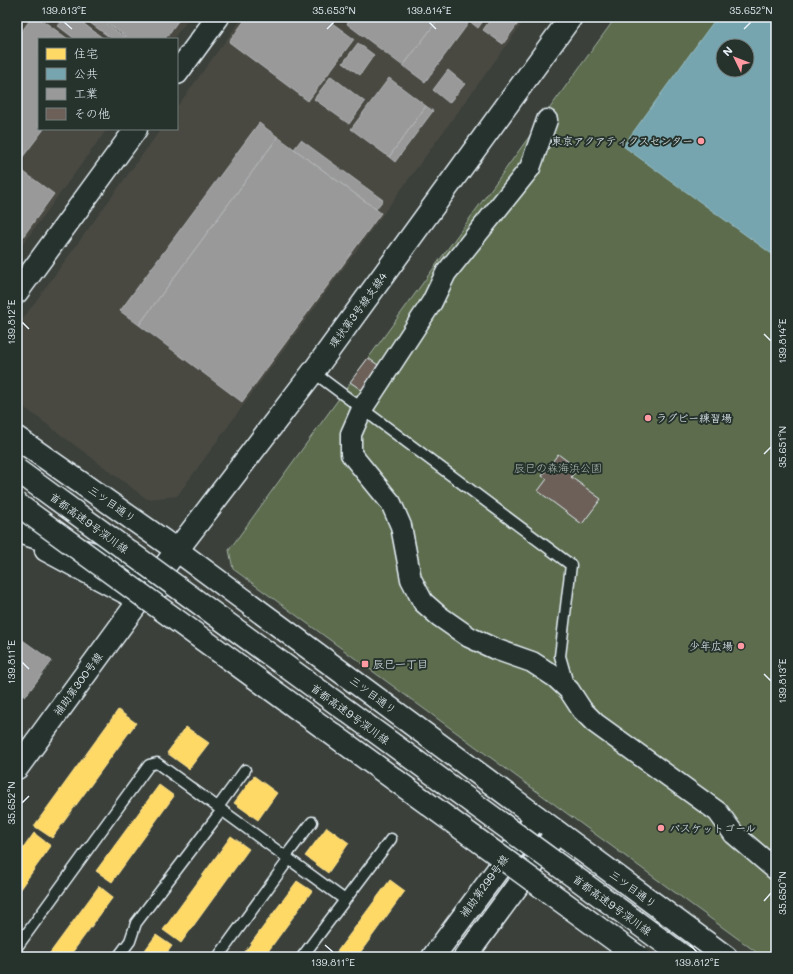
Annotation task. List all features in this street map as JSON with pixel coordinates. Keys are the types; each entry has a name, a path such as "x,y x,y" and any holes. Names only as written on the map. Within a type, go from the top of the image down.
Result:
{"main road":[{"path":"178,72 218,17"},
{"name":"環状第3号線支線4","path":"140,600 313,372 572,17"},
{"path":"17,292 135,130"},
{"name":"三ツ目通り","path":"17,438 178,551 726,957"},
{"name":"首都高速9号深川線","path":"17,470 684,957"},
{"path":"17,504 638,957"},
{"path":"17,532 115,561 155,579 672,957"},
{"path":"17,532 79,569 140,600 519,883 621,957"},
{"name":"補助第300号線","path":"17,768 140,600"},
{"name":"補助第299号線","path":"433,957 498,867 537,817"},
{"path":"465,957 557,832"}],"street":[{"path":"547,120 530,168 446,273 432,302 362,409 351,434 351,454 391,503 400,526 411,579 423,602 439,616 469,637 532,662 555,677 569,690 582,710 595,723 718,812 734,834 776,870"}],"lane":[{"path":"313,372 571,565 560,656 569,690"},
{"path":"17,947 149,765 157,763 345,900"},
{"path":"118,957 130,942 136,923 220,809 245,770"},
{"path":"218,957 312,822"},
{"path":"302,957 391,839"}],"shaded area":[{"path":"17,17 190,17 174,38 38,38 38,130 106,130 17,252"},
{"path":"243,17 527,17 177,496 147,499 17,402 17,327 160,130 178,130 178,106"}],"green space":[{"name":"辰巳の森海浜公園","path":"616,17 776,17 776,957 763,957 233,569 229,550"}],"building: 住宅":[{"path":"118,710 136,723 52,838 34,826"},
{"path":"186,727 209,743 189,769 167,753"},
{"path":"254,776 277,793 258,820 234,803"},
{"path":"159,785 174,796 112,882 96,871"},
{"path":"327,827 349,843 328,873 305,856"},
{"path":"34,833 51,846 17,893 17,857"},
{"path":"231,836 249,849 181,943 163,930"},
{"path":"390,880 405,891 357,957 333,957"},
{"path":"297,881 312,891 264,957 241,957"},
{"path":"99,886 113,897 69,957 47,957"},
{"path":"156,935 172,946 164,957 140,957"}],"building: 公共":[{"name":"東京アクアティクスセンター","path":"717,17 776,17 776,257 623,146"}],"building: 工業":[{"path":"32,17 38,17 67,38 38,38 38,130 43,130 22,158 17,154 17,38"},
{"path":"65,17 75,17 103,38 74,38 58,26"},
{"path":"82,17 97,17 126,38 111,38"},
{"path":"99,17 181,17 166,38 128,38"},
{"path":"247,17 324,17 354,39 308,101 229,42"},
{"path":"352,17 440,17 403,66 347,24"},
{"path":"440,17 459,17 468,24 425,82 403,66"},
{"path":"464,17 486,17 478,28"},
{"path":"492,17 523,17 503,44 483,30"},
{"path":"358,43 374,55 360,75 343,63"},
{"path":"448,70 465,84 449,103 433,90"},
{"path":"331,76 365,102 349,124 314,99"},
{"path":"389,78 426,106 389,157 351,129"},
{"path":"426,106 433,111 395,162 389,157"},
{"path":"259,123 278,137 139,325 120,311"},
{"path":"278,137 381,213 242,402 139,325"},
{"path":"301,140 383,200 376,209 294,149"},
{"path":"17,167 54,194 17,245"},
{"path":"17,636 52,661 25,697 17,691"}],"building: その他":[{"path":"368,358 381,367 363,391 350,382"},
{"path":"558,454 578,469 571,477 601,499 582,524 538,491 547,479 542,476"}],"place":[{"name":"東京アクアティクスセンター","path":"701,141"},
{"name":"ラグビー練習場","path":"648,418"},
{"name":"少年広場","path":"741,646"},
{"name":"辰巳一丁目","path":"365,664"},
{"name":"バスケットゴール","path":"661,828"}]}
